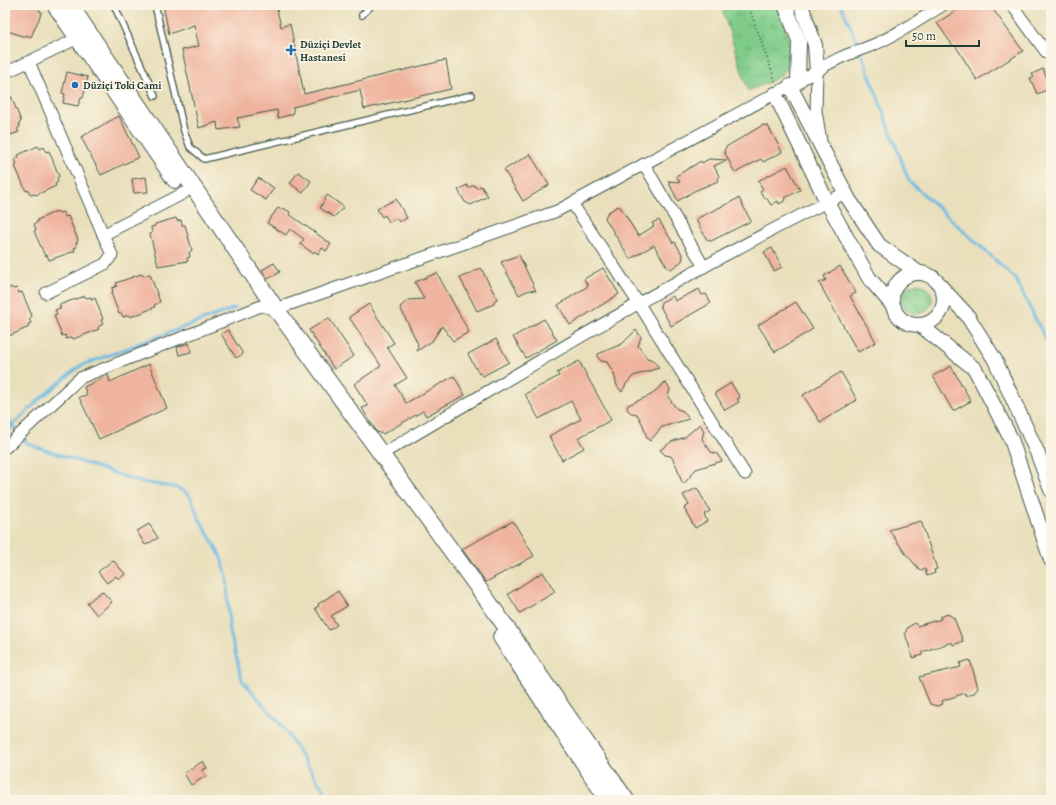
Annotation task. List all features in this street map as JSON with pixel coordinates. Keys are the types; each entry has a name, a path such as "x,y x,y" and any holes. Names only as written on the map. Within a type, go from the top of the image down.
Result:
{"main road":[{"path":"55,5 184,194 268,307 382,454 490,604 626,800"},
{"path":"70,5 268,307 486,615 608,800"}],"street":[{"path":"785,5 798,41 786,88 827,202 869,278 894,307 897,313 908,322 920,324 932,321 942,310 944,303 942,288"},
{"path":"801,5 815,45 817,71 816,111 823,151"},
{"path":"5,448 80,378 268,307 557,211 786,88 844,55 874,44 943,5"},
{"path":"1012,5 1046,52"},
{"path":"5,73 78,38"},
{"path":"28,62 112,255 105,264 46,293"},
{"path":"786,88 823,151 845,193 879,245 919,273 933,277 967,315 995,360 1037,452 1051,490"},
{"path":"644,164 704,267"},
{"path":"382,454 704,267 770,230 845,193"},
{"path":"103,235 184,194"},
{"path":"572,203 639,304 745,474"},
{"path":"894,307 893,293 900,280 906,276 919,273"},
{"path":"920,324 975,369 1011,439 1051,560"}],"lane":[{"path":"114,5 155,96"},
{"path":"155,5 184,131 190,147 204,159 472,95"},
{"path":"362,15 372,5"}],"path":[{"path":"748,5 786,88"}],"green space":[{"path":"721,5 778,5 790,51 787,69 781,75 770,82 748,91"},
{"path":"917,284 928,288 932,299 928,310 917,314 906,310 902,299 906,288"}],"building":[{"path":"5,5 37,5 41,8 39,11 42,12 31,37 26,35 25,37 5,30"},
{"path":"163,5 276,5 281,27 290,24 304,94 446,60 451,89 364,109 360,90 293,107 293,114 278,118 277,110 237,118 240,127 218,130 217,122 199,128 182,50 199,46 194,25 169,34"},
{"path":"965,5 990,5 1023,51 977,80 955,45 953,46 937,23"},
{"path":"1043,69 1051,88 1037,94 1030,78 1034,77 1032,74"},
{"name":"Düziçi Toki Cami","path":"67,72 88,77 83,98 81,98 78,106 63,103 65,94 62,93"},
{"path":"11,96 21,121 19,124 20,127 17,129 19,132 5,137 5,99"},
{"path":"119,116 139,157 101,175 81,137"},
{"path":"763,125 768,126 782,152 763,162 761,159 735,173 724,151 726,147"},
{"path":"38,146 40,149 44,147 46,152 49,151 59,176 57,179 58,182 55,184 56,186 36,195 31,195 28,190 26,191 15,166 17,165 15,159 19,157 18,155"},
{"path":"530,154 549,185 523,201 504,170"},
{"path":"709,159 727,160 714,166 719,176 718,181 694,191 678,201 668,181 680,182 676,176 701,161 702,163"},
{"path":"787,166 800,190 785,198 786,200 779,204 778,201 771,205 760,191 763,189 758,181"},
{"path":"298,172 311,181 303,193 290,183"},
{"path":"146,177 148,192 134,193 132,179"},
{"path":"258,178 274,188 266,200 250,190"},
{"path":"467,185 468,188 474,185 476,188 481,186 488,196 471,205 465,202 458,190"},
{"path":"327,195 344,207 334,217 320,208"},
{"path":"739,198 751,221 711,241 707,240 696,220"},
{"path":"396,199 407,218 399,222 397,218 389,222 385,215 382,217 377,209"},
{"path":"618,206 621,208 638,236 654,226 652,223 659,220 683,256 682,261 671,269 667,267 654,245 630,259 605,218 607,213"},
{"path":"278,208 282,210 283,208 290,212 289,214 331,244 326,251 322,248 318,254 315,251 313,253 300,244 304,239 290,229 286,235 267,223"},
{"path":"57,211 59,213 63,212 65,217 68,216 78,240 76,244 77,247 74,248 75,251 49,260 47,255 45,256 34,231 36,230 34,224 38,222 37,220"},
{"path":"176,218 177,221 181,220 182,225 185,225 192,250 189,253 190,257 187,258 188,261 158,266 150,234 152,233 151,227 155,226 155,224"},
{"path":"772,248 782,267 774,271 764,252"},
{"path":"519,255 536,291 529,290 519,295 501,262"},
{"path":"274,263 280,272 268,279 262,270"},
{"path":"840,266 856,293 850,296 876,342 858,352 819,283 826,280 824,276"},
{"path":"481,268 497,299 494,301 494,304 477,311 460,278"},
{"path":"603,268 619,294 570,325 558,305 588,286 584,279"},
{"path":"437,273 469,332 453,341 442,326 432,341 417,351 418,344 400,307 408,300 424,299 415,282"},
{"path":"141,274 144,276 150,274 160,302 154,305 155,307 141,313 130,317 129,315 123,317 121,313 119,314 111,293 113,292 112,288 117,286 116,283"},
{"path":"11,287 13,289 17,288 19,293 22,292 32,316 29,319 31,323 28,324 29,327 9,336 8,334 5,335 5,290"},
{"path":"699,289 702,295 706,294 711,303 671,326 660,306 661,302 673,296 675,301"},
{"path":"84,296 87,298 91,297 92,300 95,298 103,319 101,320 103,324 98,327 99,329 73,339 72,337 66,339 65,335 62,336 54,315 57,314 55,310 61,308 59,305"},
{"path":"796,302 813,329 775,352 758,325"},
{"path":"369,304 394,343 387,347 407,378 395,385 406,403 454,376 465,395 426,416 423,411 383,434 377,432 362,408 368,406 354,384 381,366 349,317"},
{"path":"329,318 354,356 334,369 309,330"},
{"path":"544,319 557,340 526,358 513,337"},
{"path":"228,330 243,354 236,358 221,334"},
{"path":"636,330 641,337 638,346 647,358 653,360 659,368 633,376 626,384 622,392 617,386 614,374 607,362 601,361 598,358 598,354 622,344"},
{"path":"496,339 509,362 483,376 481,373 479,374 468,354"},
{"path":"189,343 191,352 179,355 177,347"},
{"path":"579,361 611,420 578,438 584,448 562,460 549,436 581,419 571,401 539,419 525,394 559,376 557,373"},
{"path":"149,364 167,408 99,439 79,397 87,395 84,387 108,375 110,382"},
{"path":"951,366 971,401 953,411 933,376"},
{"path":"841,372 857,400 820,422 803,395"},
{"path":"665,382 670,389 668,397 677,409 683,411 689,419 662,427 650,441 647,438 643,425 637,414 631,413 627,409 628,405 651,395"},
{"path":"731,383 740,398 737,399 739,402 725,410 715,393"},
{"path":"700,424 704,431 702,439 711,452 717,454 722,461 696,469 684,484 671,456 665,455 660,450 671,442 685,437"},
{"path":"697,488 710,511 704,514 707,521 695,528 684,508 689,505 683,495"},
{"path":"513,521 534,556 486,582 462,549"},
{"path":"921,521 937,569 934,570 935,573 927,576 925,569 920,570 905,553 889,530"},
{"path":"149,524 158,538 145,545 137,531"},
{"path":"113,560 125,574 119,579 116,576 107,583 98,572"},
{"path":"543,572 555,592 520,613 508,594"},
{"path":"102,591 112,602 97,615 87,603"},
{"path":"338,591 347,606 331,616 337,625 329,630 315,608 319,606 318,604"},
{"path":"948,614 954,618 963,641 953,645 952,642 922,652 922,655 913,658 905,633 908,627 915,623 917,626 941,619 940,617"},
{"path":"970,660 978,688 974,693 966,696 965,693 942,701 943,704 937,706 930,704 919,677 961,667 960,663"},
{"path":"203,761 207,768 202,770 206,776 191,785 184,773"}],"waterway":[{"path":"841,5 859,47"},
{"path":"861,52 909,181 1015,278 1051,350"},
{"path":"8,430 42,397 80,366 235,308"},
{"path":"5,416 28,444 140,482 174,487 184,491 190,496 199,518 220,555 227,576 229,628 242,680 283,727 320,785 332,800"}],"place":[{"name":"Düziçi Devlet Hastanesi","path":"291,50"},
{"name":"Düziçi Toki Cami","path":"75,85"}]}
